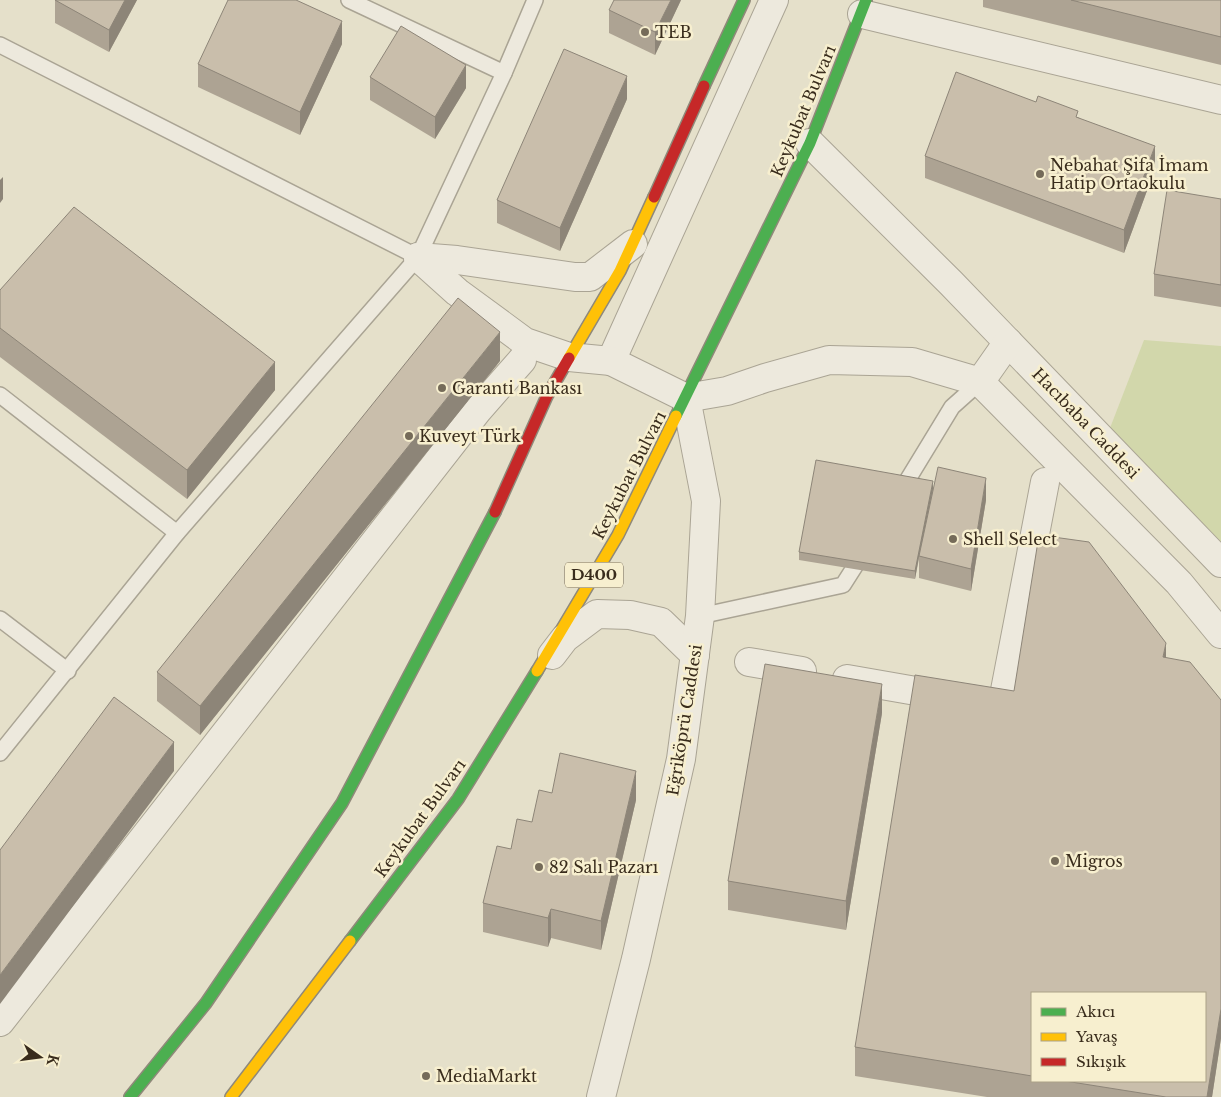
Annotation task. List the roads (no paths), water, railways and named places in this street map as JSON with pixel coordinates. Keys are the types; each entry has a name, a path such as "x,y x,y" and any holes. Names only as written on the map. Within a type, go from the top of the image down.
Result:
{"highway":[{"path":"130,1097 206,1003 342,803 492,519 547,396 620,271 744,0"},
{"name":"Keykubat Bulvarı","path":"231,1097 458,799 518,703 618,535 810,143 864,7"}],"street":[{"path":"611,361 774,0"},
{"path":"864,7 1221,100"},
{"name":"Hacıbaba Caddesi","path":"810,143 950,282 1221,563"},
{"path":"418,257 457,260 575,277 590,277 633,244"},
{"path":"418,257 457,292 525,342 569,357 611,361 686,398 727,391 829,360 912,362 980,382 1179,584 1221,634"},
{"path":"980,382 1008,342"},
{"path":"0,1022 472,418 522,360"},
{"name":"Eğriköprü Caddesi","path":"601,1097 636,959 681,759 700,616 706,502 686,398"},
{"path":"749,662 1002,706 1045,482"},
{"path":"518,703 565,638 598,614 630,615 660,622 695,655"}],"lane":[{"path":"349,0 504,74"},
{"path":"0,753 68,671 177,533 418,257 504,74 535,0"},
{"path":"0,46 418,257"},
{"path":"890,509 952,408 980,382"},
{"path":"0,395 177,533"},
{"path":"700,616 843,586 869,543"},
{"path":"0,619 68,671"}],"place":[{"name":"TEB","path":"645,32"},
{"name":"Nebahat Şifa İmam Hatip Ortaokulu","path":"1040,174"},
{"name":"Garanti Bankası","path":"442,388"},
{"name":"Kuveyt Türk","path":"409,436"},
{"name":"Shell Select","path":"953,539"},
{"name":"Migros","path":"1055,861"},
{"name":"82 Salı Pazarı","path":"539,867"},
{"name":"MediaMarkt","path":"426,1076"}]}
